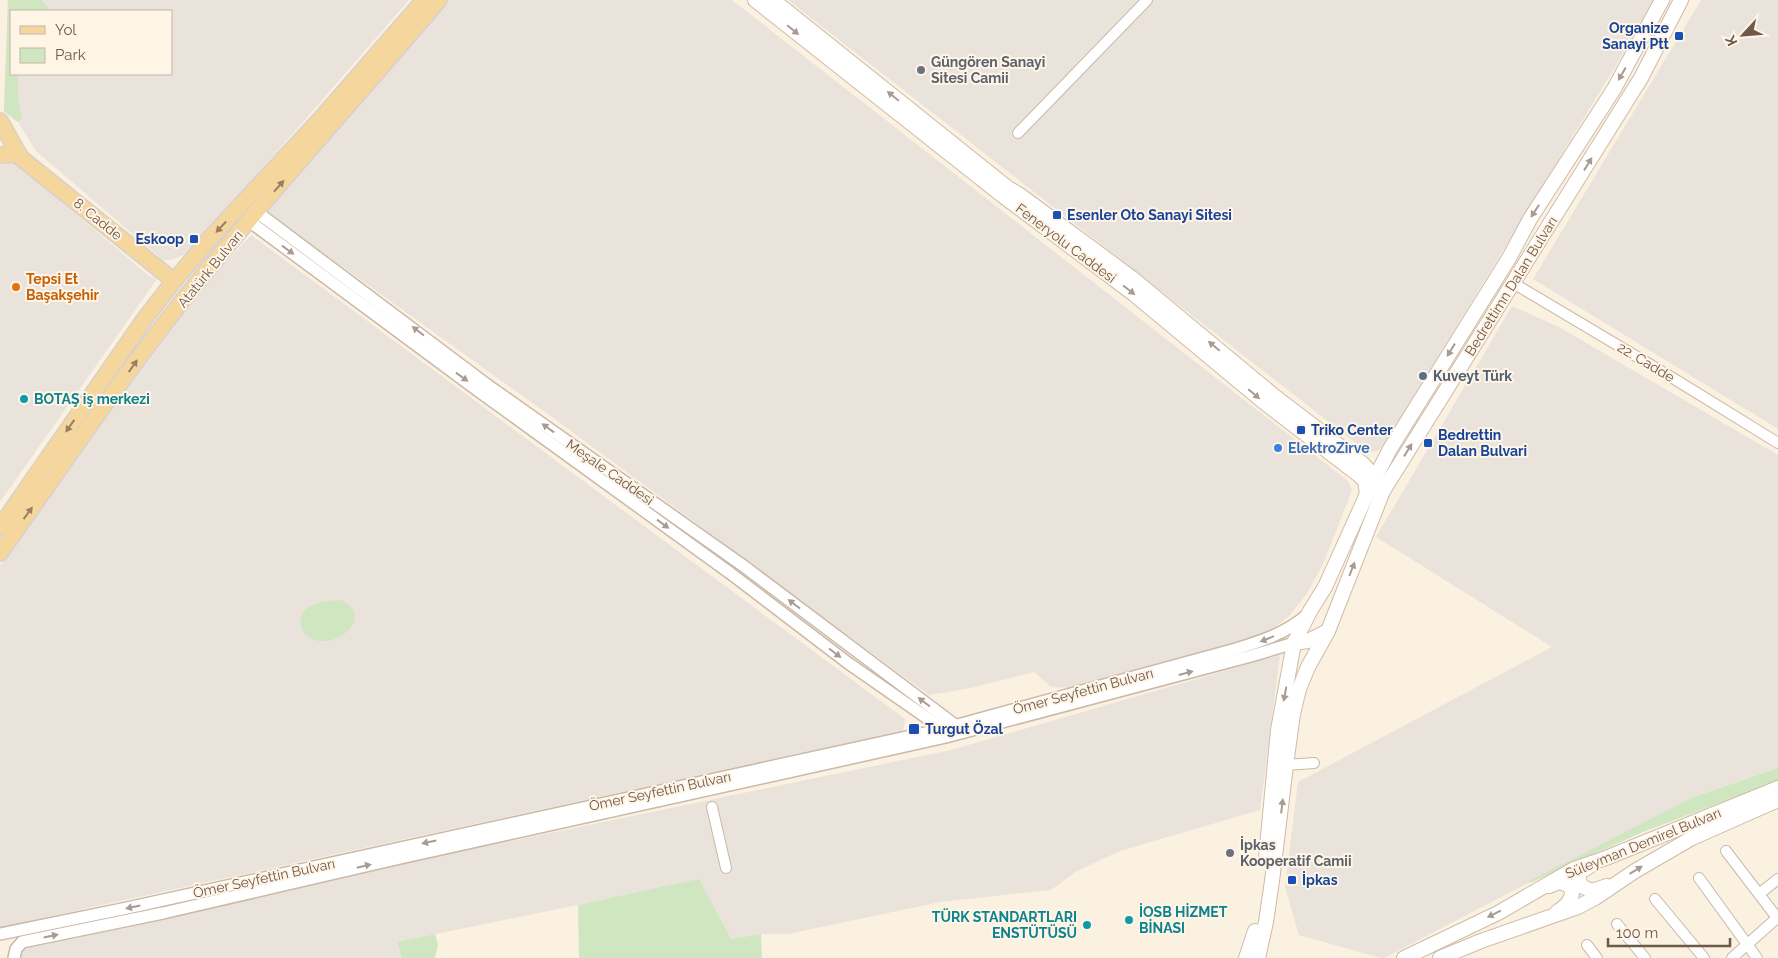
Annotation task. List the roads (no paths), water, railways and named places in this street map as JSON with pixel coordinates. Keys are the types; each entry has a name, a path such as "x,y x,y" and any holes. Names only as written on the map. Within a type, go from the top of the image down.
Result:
{"main road":[{"path":"325,114 351,74 415,0"},
{"name":"Atatürk Bulvarı","path":"0,527 174,281 325,114 424,0"},
{"name":"Atatürk Bulvarı","path":"0,553 140,356 186,297 253,216 439,0"},
{"path":"356,98 390,68 451,0"},
{"name":"Feneryolu Caddesi","path":"755,0 995,190 1135,295 1265,403 1360,476 1365,481 1367,494"},
{"name":"Feneryolu Caddesi","path":"773,0 1008,188 1132,278 1273,395 1360,461 1383,491"},
{"name":"Bedrettimn Dalan Bulvarı","path":"1246,958 1254,935 1260,906 1278,730 1294,643 1308,614 1322,592 1390,449 1509,258 1530,219 1614,89 1662,0"},
{"name":"Bedrettimn Dalan Bulvarı","path":"1258,958 1266,922 1293,714 1299,689 1308,667 1328,631 1383,491 1641,78 1682,0"},
{"path":"0,121 21,158"},
{"path":"0,126 0,140"},
{"path":"0,155 14,154 21,158"},
{"name":"8. Cadde","path":"21,158 174,281"},
{"path":"246,200 253,216"},
{"path":"1360,461 1367,463 1384,458 1390,449"},
{"path":"1322,592 1323,599 1328,603 1336,600 1342,594"},
{"path":"1294,643 1308,641 1328,631 1329,617 1323,613 1315,612 1308,614"},
{"name":"Süleyman Demirel Bulvarı","path":"1404,958 1498,913 1574,869 1606,858 1778,788"},
{"name":"Süleyman Demirel Bulvarı","path":"1440,958 1481,941 1587,903 1617,882 1692,838 1778,800"},
{"path":"1606,858 1580,872 1578,881 1581,886 1592,891 1617,882"},
{"path":"1537,891 1559,882 1567,885 1570,889 1570,902 1548,918"}],"street":[{"path":"1018,133 1147,0"},
{"name":"Meşale Caddesi","path":"253,216 745,567 957,729"},
{"name":"Meşale Caddesi","path":"253,216 480,392 730,573 944,733"},
{"name":"22. Cadde","path":"1513,283 1778,443"},
{"name":"Ömer Seyfettin Bulvarı","path":"14,958 16,949 22,942 162,913 944,733 1248,646 1298,623 1308,614"},
{"name":"Ömer Seyfettin Bulvarı","path":"957,729 1250,656 1294,643"},
{"name":"Ömer Seyfettin Bulvarı","path":"0,934 944,733"},
{"path":"1286,765 1314,763"},
{"path":"712,807 726,868"},
{"path":"1726,851 1778,918 1732,958"},
{"path":"1699,878 1757,958"},
{"path":"1759,894 1778,879"},
{"path":"1655,899 1704,958"},
{"path":"161,901 162,913"},
{"path":"1617,924 1646,958"},
{"path":"1587,945 1597,958"}],"place":[{"name":"Organize Sanayi Ptt","path":"1679,36"},
{"name":"Güngören Sanayi Sitesi Camii","path":"921,70"},
{"name":"Esenler Oto Sanayi Sitesi","path":"1057,215"},
{"name":"Eskoop","path":"194,239"},
{"name":"Tepsi Et Başakşehir","path":"16,287"},
{"name":"Kuveyt Türk","path":"1423,376"},
{"name":"BOTAŞ iş merkezi","path":"24,399"},
{"name":"Triko Center","path":"1301,430"},
{"name":"Bedrettin Dalan Bulvari","path":"1428,443"},
{"name":"ElektroZirve","path":"1278,448"},
{"name":"Turgut Özal","path":"914,729"},
{"name":"İpkas Kooperatif Camii","path":"1230,853"},
{"name":"İpkas","path":"1292,880"},
{"name":"İOSB HİZMET BİNASI","path":"1129,920"},
{"name":"TÜRK STANDARTLARI ENSTÜTÜSÜ","path":"1087,925"}]}
